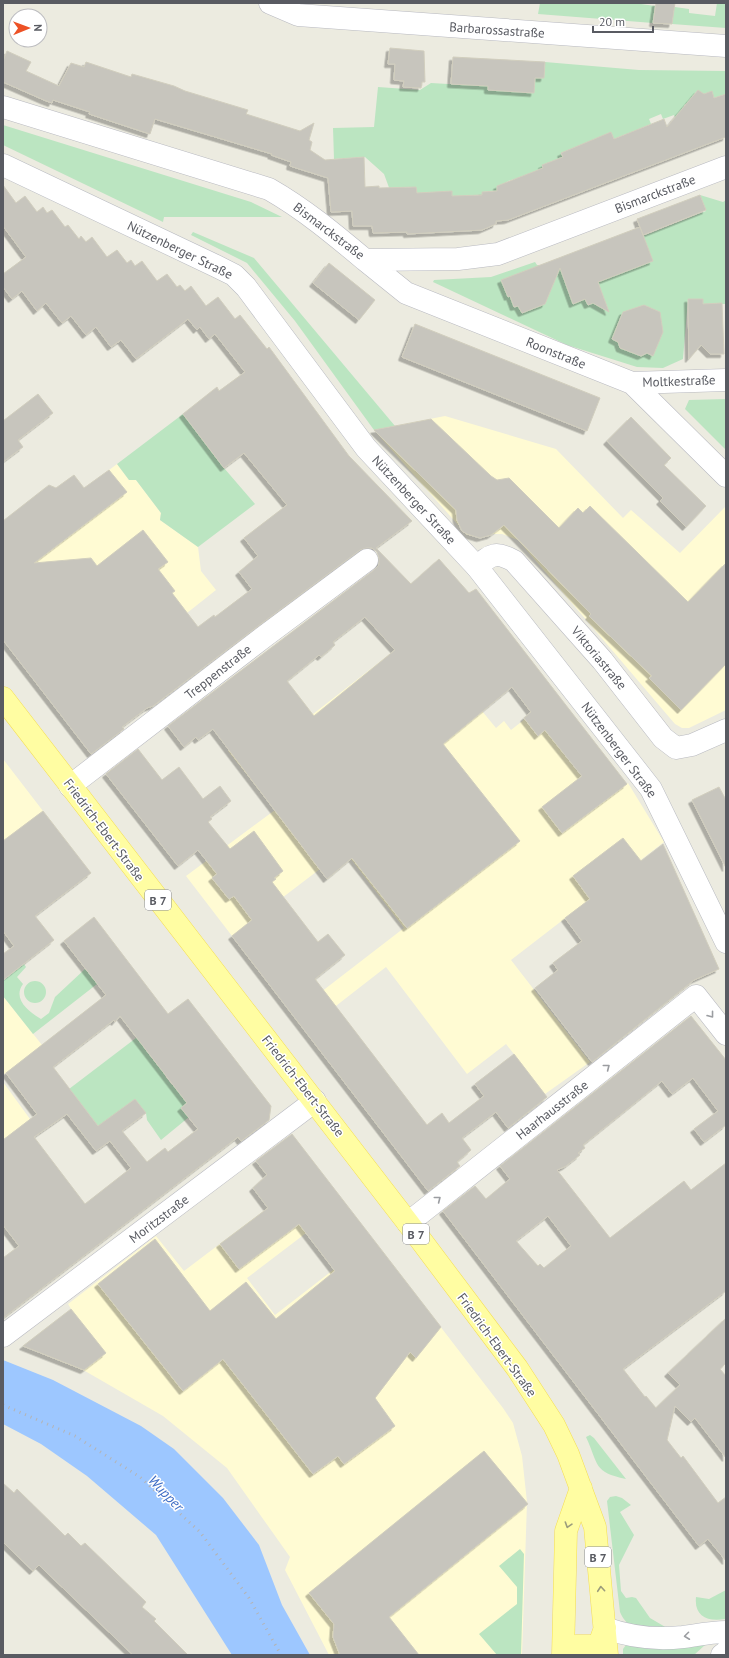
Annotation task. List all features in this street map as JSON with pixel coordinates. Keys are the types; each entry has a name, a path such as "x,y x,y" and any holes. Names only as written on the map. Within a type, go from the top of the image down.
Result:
{"main road":[{"name":"Friedrich-Ebert-Straße","path":"3,698 408,1223 517,1368 554,1425 568,1454 595,1527 605,1628"},
{"path":"581,1488 566,1531 564,1607 577,1625 572,1652 595,1646 600,1642 605,1628"},
{"name":"B 7","path":"605,1628 607,1655"}],"street":[{"name":"Barbarossastraße","path":"270,3 298,14 726,46"},
{"name":"Bismarckstraße","path":"3,107 269,189 318,221 365,260 458,260 498,254 726,167"},
{"name":"Nützenberger Straße","path":"3,164 234,275 246,287 366,448 477,567 651,788 726,942"},
{"name":"Roonstraße","path":"365,260 406,293 632,383 726,476"},
{"name":"Moltkestraße","path":"632,383 726,380"},
{"name":"Viktoriastraße","path":"477,567 492,555 502,554 514,561 602,660 663,738 676,748 692,746 726,730"},
{"name":"Treppenstraße","path":"70,786 265,636 367,560"},
{"name":"Haarhausstraße","path":"408,1223 696,996 726,1034"},
{"name":"Moritzstraße","path":"3,1336 315,1101"},
{"path":"605,1628 622,1634 652,1638 681,1637 726,1632"},
{"path":"722,1655 726,1652"}],"shaded area":[{"path":"445,416 556,449 623,518 631,510 680,553 726,506 726,710 689,728 682,728 675,724 518,540 502,534 479,537 467,535 374,430"},
{"path":"117,464 129,480 136,480 161,513 160,520 198,547 201,571 216,590 187,613 182,642 3,551"},
{"path":"409,639 482,711 496,728 504,721 511,730 525,719 538,735 545,730 602,803 628,783 664,842 511,960 590,1062 545,1094 506,1044 467,1074 386,967 305,1030 321,992 404,928 351,859 327,877 320,869 232,936 186,876 275,810 228,751 298,696 313,714"},
{"path":"3,759 63,837 3,883"},
{"path":"3,996 42,1045 3,1075"},
{"path":"3,1082 30,1119 3,1140"},
{"path":"278,1200 314,1227 247,1278 275,1315 373,1239 513,1423 522,1456 527,1502 522,1655 329,1655 285,1570 290,1557 227,1468 163,1416 85,1371 23,1346 71,1309 68,1304 156,1236 184,1271"}],"green space":[{"path":"540,3 634,3 655,6 653,23 538,14"},
{"path":"658,3 675,3 675,7 689,9 689,13 715,16 717,3 726,3 726,28 672,24 674,7"},
{"path":"545,62 639,70 726,71 726,94 714,98 711,92 703,95 696,92 694,95 695,100 684,105 688,115 676,120 674,115 663,119 661,114 649,119 651,124 639,129 640,134 628,139 626,134 614,139 611,133 561,153 563,158 544,170 508,181 497,191 482,192 482,195 474,195 474,198 417,202 416,187 405,187 391,193 384,174 365,157 334,159 333,128 374,127 378,87 420,90 431,83 465,85 488,81 488,90 533,93 535,78 544,78"},
{"path":"3,125 251,202 282,217 164,217 163,222 3,145"},
{"path":"700,195 723,202 726,200 726,304 703,304 703,299 688,299 683,359 663,368 637,367 567,345 433,282 434,280 491,277 535,262 537,265 560,269 706,211"},
{"path":"193,232 254,258 395,426 374,430 295,321 247,263 191,235"},
{"path":"726,399 726,450 685,409 689,400"},
{"path":"183,414 224,468 255,504 198,547 160,520 161,513 136,480 129,480 117,464"},
{"path":"24,964 26,967 17,977 23,984 19,995 27,1009 41,1019 49,1013 55,997 85,969 91,976 102,968 105,972 97,984 33,1034 3,996 3,981"},
{"path":"35,981 43,984 46,992 43,1000 35,1003 27,1000 24,992 27,984"},
{"path":"157,1022 164,1032 144,1048 158,1066 178,1050 186,1059 165,1076 172,1085 192,1069 207,1088 181,1108 189,1117 161,1140 147,1120 146,1113 98,1126 69,1089"},
{"path":"590,1435 626,1479 608,1473 598,1466 586,1437"},
{"path":"616,1496 622,1498 631,1505 620,1512 634,1535 619,1565 621,1591 626,1598 636,1598 650,1618 667,1628 646,1629 634,1627 628,1624 620,1612 607,1501 610,1497"},
{"path":"520,1549 524,1554 521,1655 497,1655 479,1634 517,1604 517,1587 499,1566"},
{"path":"726,1590 725,1619 713,1620 703,1616 700,1613 697,1609 696,1597 709,1599"},
{"path":"702,1641 705,1645 694,1655 623,1655 623,1649 626,1645"}],"water":[{"name":"Wupper","path":"3,1360 53,1380 141,1426 174,1449 223,1498 259,1545 282,1605 310,1655 232,1655 156,1535 87,1476 41,1444 3,1424"}],"building":[{"path":"656,3 675,3 672,24 653,23"},
{"path":"390,48 424,51 425,82 422,82 421,88 403,87 404,81 394,80 395,64 388,64"},
{"path":"7,51 31,62 26,71 59,86 71,63 84,67 86,62 131,77 132,74 174,86 185,91 248,110 246,114 300,131 314,123 309,140 312,142 310,150 325,160 364,157 365,187 416,187 417,193 452,191 452,196 482,195 482,192 497,191 497,186 543,168 542,165 563,157 561,153 611,132 614,139 664,119 667,127 698,90 704,94 712,91 714,98 726,94 726,137 508,220 496,221 496,224 482,230 407,234 407,232 373,233 372,226 353,226 352,211 331,212 328,178 290,166 291,162 271,155 272,154 155,119 150,134 89,114 90,112 53,100 52,103 3,82 3,61"},
{"path":"453,57 545,62 544,78 535,78 534,93 488,90 488,86 451,84"},
{"path":"3,185 16,203 25,196 37,212 43,207 47,213 52,210 65,227 68,225 79,239 81,236 86,242 92,237 107,257 117,250 127,263 131,260 135,266 142,261 157,281 167,274 177,287 180,285 185,291 191,286 206,306 218,297 235,319 240,315 267,349 269,347 349,456 412,521 376,548 411,584 439,559 469,593 476,589 627,784 562,833 542,807 582,776 545,730 538,736 524,718 531,712 512,687 443,744 520,841 407,928 352,858 327,879 213,729 198,740 196,737 184,747 168,726 374,570 379,565 379,558 377,552 372,548 360,550 153,706 147,708 122,727 124,729 91,754 3,640 3,521 49,485 56,488 74,475 84,488 109,470 127,492 34,563 91,558 97,566 143,530 168,562 158,569 175,591 172,593 198,627 214,615 215,617 252,589 239,572 258,556 244,538 287,505 244,453 224,468 183,414 217,387 219,391 245,372 215,334 209,339 200,327 197,330 188,319 136,359 121,340 111,347 96,327 86,335 71,316 62,323 46,303 37,311 22,291 12,299 3,287 3,274 26,257 3,226","holes":["365,617 395,650 314,716 287,681 319,655 321,657 335,645 333,642"]},
{"path":"700,195 706,210 643,235 637,219"},
{"path":"640,227 653,261 598,282 609,312 593,303 588,305 585,299 573,304 560,268 545,304 522,313 518,306 514,307 510,296 508,297 501,280"},
{"path":"329,263 375,300 359,320 313,283"},
{"path":"688,299 703,299 703,304 722,303 724,354 710,354 701,345 689,359"},
{"path":"644,305 660,312 663,332 653,356 647,353 641,356 620,348 618,342 612,339 623,312"},
{"path":"415,324 600,398 587,431 402,357"},
{"path":"38,394 53,413 18,440 23,447 3,462 3,421"},
{"path":"631,417 671,458 664,465 706,506 686,527 660,501 663,498 607,441"},
{"path":"431,419 491,476 497,480 509,478 559,528 578,508 583,513 590,506 688,602 726,563 726,664 681,710 649,678 652,676 589,616 591,614 504,525 491,535 480,538 462,531 457,520 456,510 374,430"},
{"path":"138,749 162,780 179,767 203,799 220,786 231,801 210,817 212,819 208,822 230,849 254,831 283,871 274,878 276,879 272,882 318,942 328,934 345,955 315,979 427,1125 442,1113 449,1123 484,1096 475,1084 514,1054 547,1097 508,1128 496,1112 462,1138 471,1150 457,1162 460,1166 428,1191 232,936 252,920 234,896 229,899 212,878 217,874 198,850 178,866 106,774"},
{"path":"719,787 726,800 726,868 692,800"},
{"path":"43,811 91,873 35,916 54,940 3,980 3,954 14,946 3,931 3,841"},
{"path":"623,838 641,861 663,844 719,969 694,980 592,1062 535,988 558,970 553,963 582,941 565,918 590,899 573,876"},
{"path":"94,917 168,1014 188,999 271,1106 269,1120 241,1141 238,1137 3,1318 3,1258 19,1246 3,1225 3,1140 37,1114 6,1073 106,995 64,941","holes":["120,1016 187,1103 181,1108 198,1129 168,1152 165,1148 147,1162 122,1131 146,1113 135,1099 98,1126 53,1067 114,1020 115,1022","67,1114 96,1151 110,1141 131,1168 85,1204 34,1137"]},
{"path":"691,1016 726,1060 726,1125 704,1142 694,1129 718,1111 693,1078 672,1094 662,1081 583,1145 585,1148 578,1153 580,1155 566,1166 557,1170 610,1238 684,1181 691,1190 726,1163 726,1291 623,1369 645,1397 646,1396 656,1408 680,1385 668,1373 726,1318 726,1363 720,1369 726,1376 726,1458 695,1418 691,1422 675,1406 667,1440 681,1458 683,1456 718,1503 726,1497 726,1561 708,1539 699,1546 443,1211 475,1186 486,1199 510,1179 500,1166","holes":["548,1216 571,1246 544,1268 540,1264 538,1266 516,1241"]},
{"path":"292,1134 441,1327 416,1358 410,1352 375,1398 395,1426 344,1464 338,1456 313,1474 223,1359 183,1391 98,1284 155,1239 210,1311 246,1282 276,1319 335,1271 299,1224 239,1269 220,1244 268,1208 253,1188 267,1175 256,1161"},
{"path":"71,1309 106,1353 84,1370 23,1346"},
{"path":"484,1451 528,1504 389,1617 419,1655 340,1655 333,1637 334,1624 309,1593"},
{"path":"3,1483 14,1493 17,1489 65,1536 68,1533 81,1546 85,1543 146,1602 142,1607 156,1619 154,1621 188,1655 133,1655 39,1565 33,1571 3,1542"}],"railway":[{"path":"3,1405 75,1436 140,1477 200,1532 249,1598 281,1655"}]}
